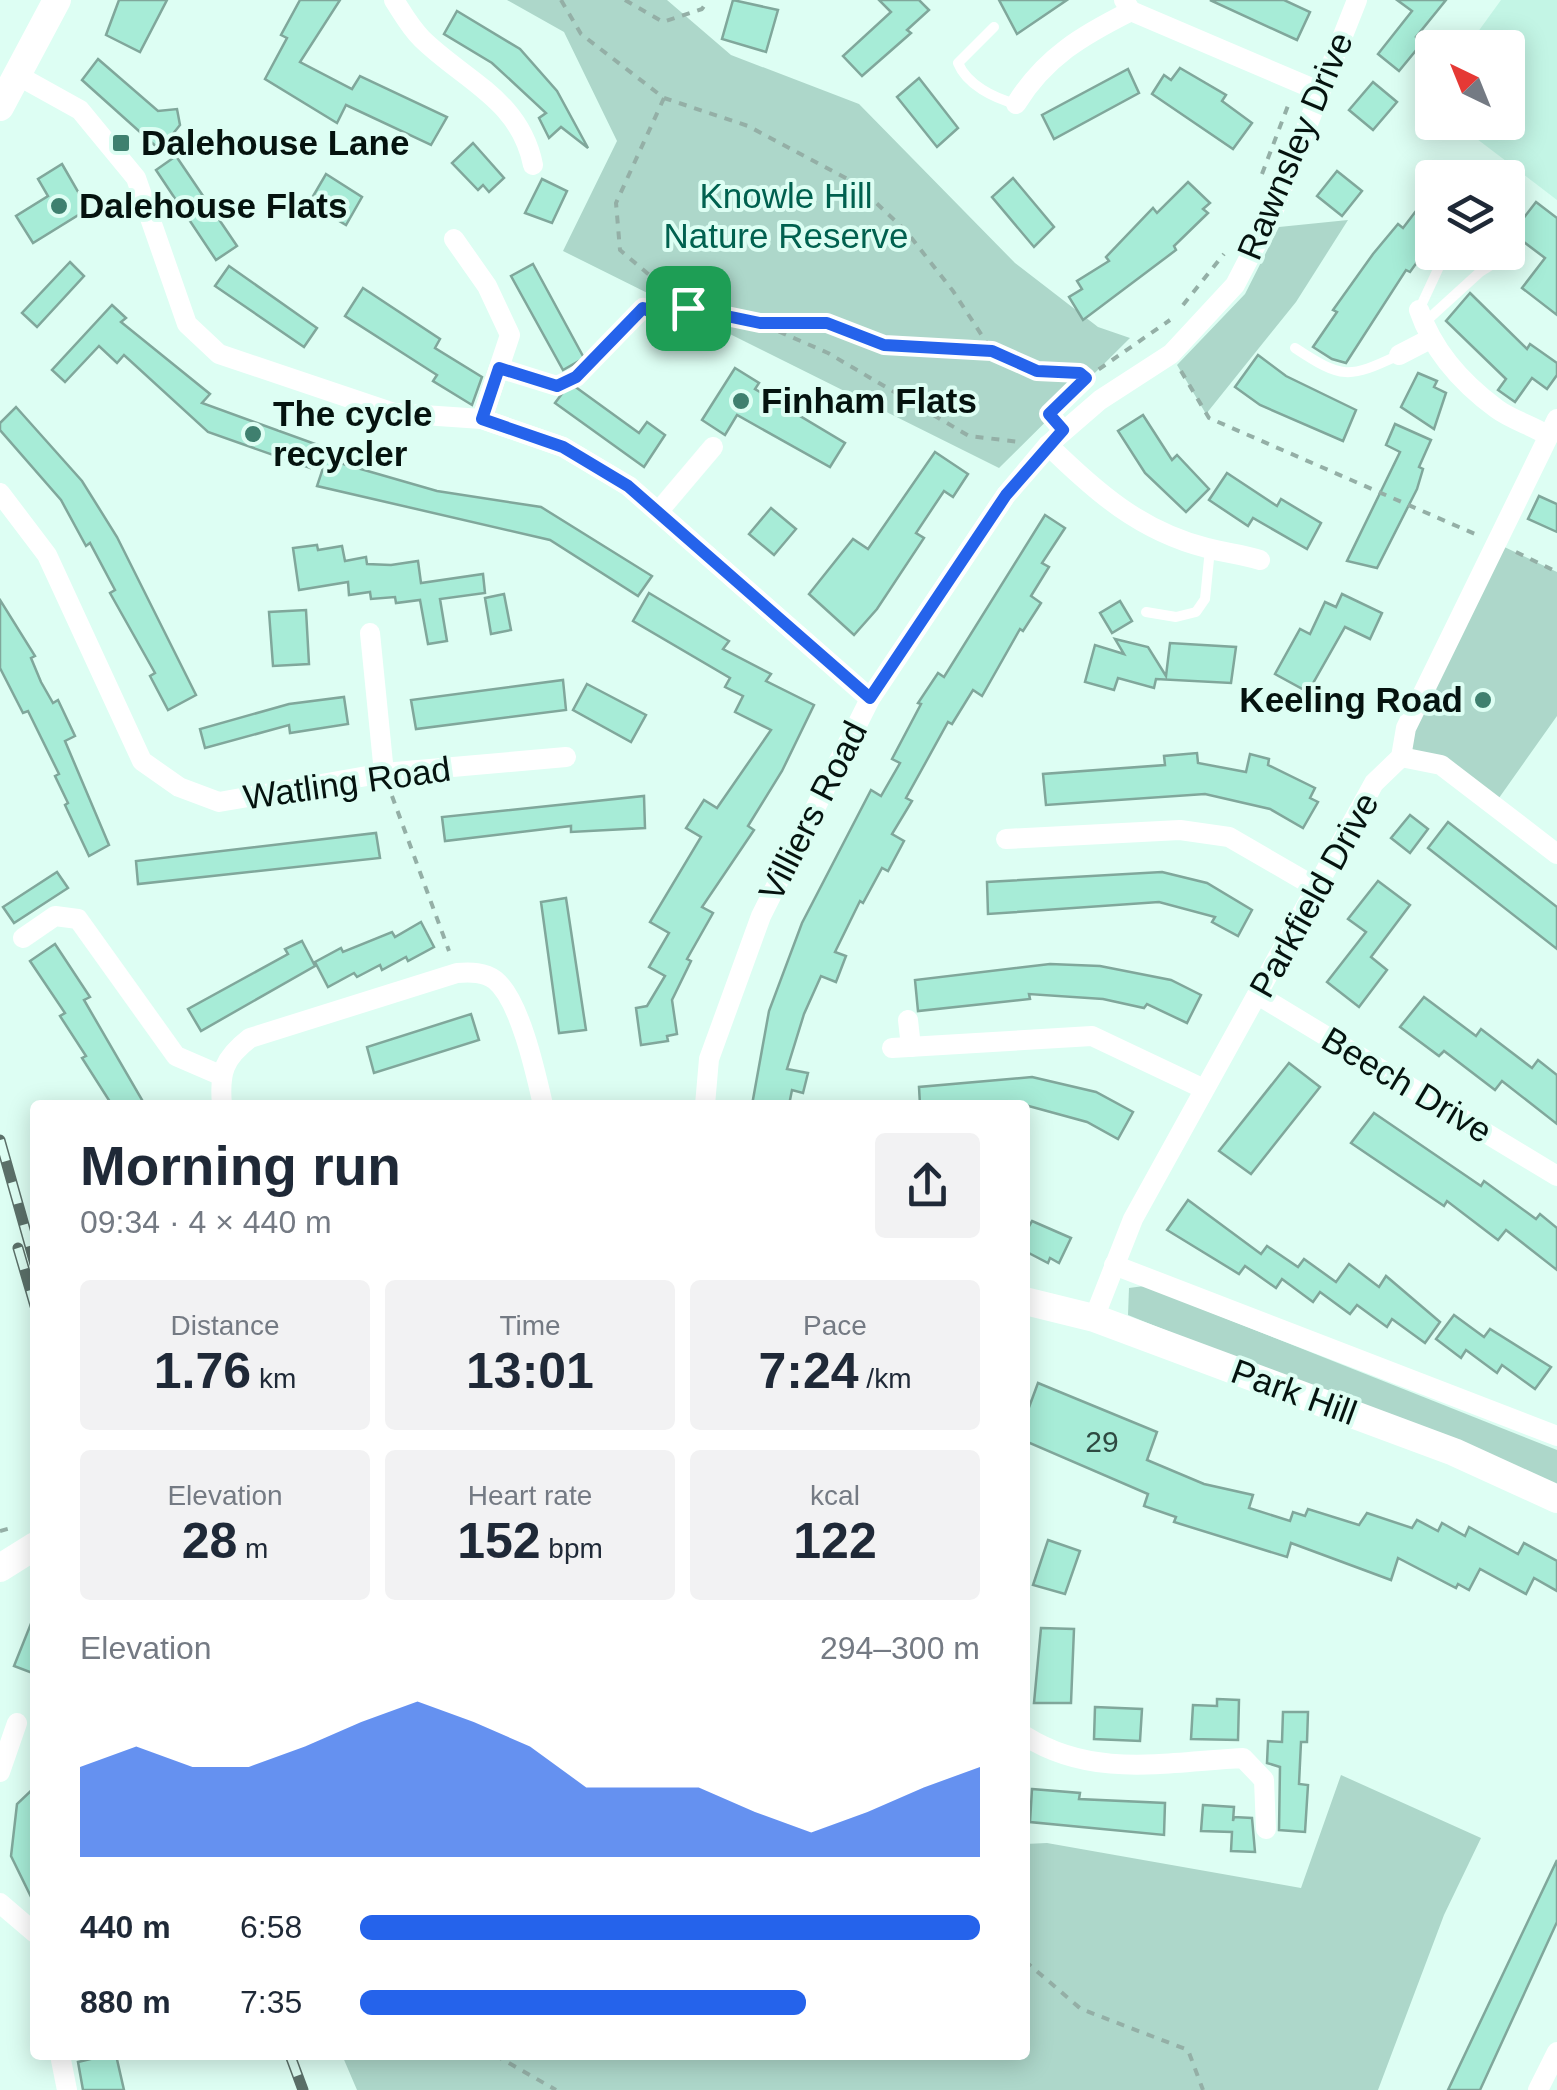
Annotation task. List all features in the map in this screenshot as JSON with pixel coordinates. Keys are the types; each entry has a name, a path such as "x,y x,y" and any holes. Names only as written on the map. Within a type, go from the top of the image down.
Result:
{"street":[{"path":"0,108 57,0"},
{"name":"Rawnsley Drive","path":"1055,437 1171,354 1235,285 1274,212 1358,0"},
{"path":"397,1 424,41 500,101 528,142 533,165"},
{"path":"1016,104 1031,79 1071,41 1127,6 1321,92"},
{"path":"17,75 80,110 136,178 187,324 219,354 394,412 482,419 563,447 628,486 870,698"},
{"path":"454,240 487,286 510,335 482,419"},
{"path":"1399,354 1424,324 1455,372 1499,411 1552,427"},
{"name":"Parkfield Drive","path":"1094,1318 1132,1219 1374,784 1401,757 1406,728 1552,427"},
{"path":"1055,437 1102,498 1134,520 1210,550 1231,550 1260,560"},
{"name":"Villiers Road","path":"705,1100 708,1059 760,916 870,698 1006,495 1055,437"},
{"path":"658,512 712,446"},
{"name":"Watling Road","path":"0,493 48,555 142,761 180,787 219,802 384,773 566,758"},
{"path":"370,633 384,773"},
{"path":"1401,757 1442,765 1557,854"},
{"path":"1028,814 1030,838"},
{"path":"1006,839 1180,830 1229,837 1317,888"},
{"path":"23,938 54,916 78,919 176,1056 220,1075"},
{"path":"220,1100 220,1075 228,1055 250,1038 457,973 477,972 496,981 512,1002 542,1100"},
{"name":"Beech Drive","path":"1258,995 1557,1176"},
{"path":"908,1020 901,1048 1092,1036 1204,1089"},
{"name":"Park Hill","path":"1114,1264 1557,1436"},
{"name":"Park Hill","path":"1030,1302 1094,1318 1454,1452 1557,1500"},
{"path":"0,1568 30,1549"},
{"path":"0,1772 17,1723"},
{"path":"1030,1739 1043,1748 1099,1766 1243,1758 1264,1780 1266,1829"},
{"path":"0,1904 30,1929"},
{"path":"1538,2090 1557,2052"},
{"path":"61,2060 67,2090"}],"lane":[{"path":"994,27 958,63 961,71 993,97 1016,104"},
{"path":"1424,324 1440,270"},
{"path":"1424,324 1483,270"},
{"path":"1295,348 1326,368 1353,375 1399,354"},
{"path":"1146,612 1176,617 1196,612 1205,598 1210,550"}],"path":[{"path":"561,0 581,34 664,98 748,126 854,184 906,231 953,291 992,351"},
{"path":"625,0 662,22 702,9 708,0"},
{"path":"1261,176 1297,82"},
{"path":"664,98 616,203 620,250 688,308 760,323 827,323 884,345 992,351 1037,371 1080,373 1086,378"},
{"path":"760,323 828,353 969,436 1055,437 1049,414 1086,378 1174,317 1231,242"},
{"path":"499,368 557,386 576,377 643,308 678,325 688,308"},
{"path":"1171,354 1209,418 1557,572"},
{"path":"384,773 457,973"},
{"path":"1030,1965 1081,2008 1188,2050 1203,2090"},
{"path":"504,2060 556,2090"}],"shaded area":[{"path":"1501,0 1557,0 1557,200 1525,176 1525,160 1505,160 1478,140 1525,140 1525,30 1479,30"}],"green space":[{"name":"Knowle Hill Nature Reserve","path":"507,0 667,0 731,55 859,104 1015,263 1098,327 1130,338 999,468 563,251 617,141 564,32"},
{"path":"1348,220 1296,302 1206,414 1177,365 1245,294 1279,227"},
{"path":"1496,543 1557,572 1557,716 1494,805 1441,765 1401,757"},
{"path":"1144,1286 1557,1450 1557,1489 1128,1315 1129,1288"},
{"path":"1341,1775 1481,1838 1444,1915 1378,2090 357,2090 344,2060 1030,2060 1030,1844 1047,1843 1301,1888"}],"building":[{"path":"119,0 167,0 140,52 106,35"},
{"path":"300,0 340,0 300,62 352,89 360,76 447,117 431,145 346,105 337,123 265,79 287,38 281,35"},
{"path":"733,0 778,10 766,52 722,39"},
{"path":"879,0 919,0 929,10 907,30 911,33 862,76 843,56 891,12"},
{"path":"999,0 1067,0 1017,34"},
{"path":"1210,0 1284,0 1310,12 1297,40"},
{"path":"1397,0 1446,0 1422,30 1415,30 1415,52 1399,71 1378,54 1412,11"},
{"path":"457,11 520,49 557,91 588,148 561,127 549,138 539,118 546,113 492,63 444,34"},
{"path":"98,59 158,111 177,109 180,125 160,150 82,80"},
{"path":"1180,68 1226,95 1222,101 1252,123 1233,149 1152,94 1164,75 1171,80"},
{"path":"1128,69 1139,93 1054,139 1042,115"},
{"path":"919,78 958,128 937,147 897,97"},
{"path":"1373,82 1397,102 1373,130 1349,110"},
{"path":"473,143 504,178 489,192 483,185 478,190 452,163"},
{"path":"176,156 237,246 216,260 156,170"},
{"name":"Dalehouse Flats","path":"62,164 88,209 33,243 16,216 48,196 38,179"},
{"path":"1337,171 1362,191 1342,216 1317,196"},
{"path":"326,174 362,197 346,225 309,203"},
{"path":"1013,178 1054,227 1034,247 992,197"},
{"path":"542,179 567,191 552,223 525,213"},
{"path":"1188,182 1210,203 1203,209 1208,213 1174,246 1176,250 1083,320 1069,297 1082,289 1077,281 1109,261 1106,257 1153,208 1157,213"},
{"path":"1536,202 1557,218 1557,315 1522,288 1545,258 1525,243 1525,216"},
{"path":"1415,212 1415,265 1410,272 1406,270 1346,363 1313,347 1337,312 1333,310 1373,254 1398,224 1403,228"},
{"path":"70,262 84,276 37,327 22,313"},
{"path":"533,264 584,358 563,370 511,276"},
{"path":"229,266 317,328 304,347 215,286"},
{"path":"363,288 440,339 435,348 482,377 472,405 433,381 437,375 345,316"},
{"path":"1470,293 1527,349 1530,344 1557,363 1557,375 1547,389 1532,378 1515,402 1498,390 1506,379 1446,321"},
{"path":"112,305 126,318 121,322 210,394 202,403 318,445 310,468 208,432 124,355 117,363 99,346 65,382 52,370"},
{"path":"1258,355 1286,376 1356,410 1343,441 1260,405 1235,387"},
{"path":"735,368 759,383 755,389 845,443 830,467 737,415 725,435 702,420"},
{"path":"1418,373 1437,381 1434,387 1446,393 1434,429 1401,407"},
{"path":"570,383 639,433 647,422 665,435 644,467 555,403"},
{"path":"16,407 82,481 117,537 196,695 168,710 150,676 155,673 110,593 115,590 90,543 86,546 61,500 0,430 0,423"},
{"path":"1143,415 1172,460 1177,455 1209,489 1186,512 1145,473 1118,431"},
{"path":"1395,424 1431,440 1419,467 1423,469 1417,489 1377,568 1347,561 1400,452 1386,445"},
{"path":"935,452 968,474 953,497 944,491 916,533 924,538 877,609 854,635 809,594 853,539 868,549"},
{"path":"326,459 437,491 541,507 652,576 638,596 550,540 317,486"},
{"path":"1227,473 1277,506 1281,499 1321,523 1307,549 1253,518 1248,526 1209,500"},
{"path":"1539,496 1557,504 1557,532 1528,519"},
{"path":"771,508 796,529 774,555 749,534"},
{"path":"1045,515 1065,528 1042,563 1049,567 1031,596 1041,603 1023,631 1020,629 982,696 973,690 952,724 948,722 906,798 912,801 892,834 904,841 888,871 882,868 863,903 860,901 835,952 846,956 836,982 821,976 787,1069 808,1073 803,1093 792,1090 790,1100 753,1100 769,1011 802,923 871,790 881,796 900,763 892,759 921,704 918,703 938,673 944,677"},
{"path":"317,545 318,550 342,546 345,561 366,557 367,564 391,565 418,561 421,583 483,574 485,593 440,599 447,641 428,644 420,600 396,603 395,597 371,599 370,592 349,595 348,582 299,590 293,548"},
{"path":"649,593 729,641 723,649 771,674 766,681 814,705 782,771 748,826 754,830 702,907 713,913 687,959 691,961 672,1000 677,1034 667,1036 668,1041 641,1045 636,1008 647,1006 665,976 649,967 669,933 650,922 701,837 686,828 704,800 717,808 771,730 735,712 743,696 725,687 730,678 633,621"},
{"path":"504,594 511,630 491,634 485,598"},
{"path":"1342,594 1382,613 1370,639 1345,627 1308,692 1275,674 1300,629 1310,634 1325,602 1336,607"},
{"path":"0,600 35,656 31,658 41,682 53,703 58,700 75,736 65,741 109,845 89,856 65,805 68,803 55,776 59,774 28,711 23,713 0,668"},
{"path":"1120,601 1132,621 1112,633 1100,613"},
{"path":"306,610 309,664 273,666 269,612"},
{"path":"1115,639 1148,647 1166,676 1170,643 1236,647 1231,683 1156,679 1154,688 1118,678 1114,690 1085,682 1095,645 1124,654"},
{"path":"563,680 566,710 416,729 411,700"},
{"path":"587,684 646,715 631,742 573,710"},
{"path":"344,697 348,724 290,733 289,725 205,748 200,729 289,704"},
{"path":"1197,753 1198,763 1246,772 1250,754 1269,759 1268,765 1315,788 1310,798 1318,802 1303,828 1270,809 1205,794 1046,805 1043,774 1165,765 1164,756"},
{"path":"644,796 645,828 571,832 571,826 445,841 442,817"},
{"path":"1410,815 1428,829 1410,853 1391,838"},
{"path":"1448,822 1557,907 1557,949 1428,848"},
{"path":"376,833 380,858 138,884 136,861"},
{"path":"57,872 68,888 14,923 3,907"},
{"path":"1162,872 1207,883 1252,910 1238,936 1212,922 1215,917 1159,902 988,914 987,882"},
{"path":"1378,881 1410,905 1371,957 1387,970 1359,1007 1327,982 1366,932 1348,919"},
{"path":"566,898 586,1030 559,1033 541,902"},
{"path":"421,922 434,947 382,970 380,965 357,977 354,973 328,987 315,962 341,948 343,952 392,932 395,937"},
{"path":"302,941 315,966 201,1031 188,1009 288,954 285,949"},
{"path":"55,944 90,997 84,1000 142,1100 109,1100 60,1016 65,1013 30,961"},
{"path":"1050,964 1100,966 1171,980 1201,995 1187,1023 1147,1004 1144,1008 1103,999 1029,994 1030,999 918,1011 915,980"},
{"path":"1424,997 1476,1036 1481,1029 1532,1068 1538,1060 1557,1075 1557,1124 1502,1081 1495,1090 1444,1051 1439,1056 1400,1027"},
{"path":"471,1014 479,1040 374,1073 367,1047"},
{"path":"1289,1063 1320,1087 1251,1174 1219,1151"},
{"path":"1032,1077 1096,1092 1133,1112 1118,1139 1087,1122 1030,1106 1030,1100 920,1100 919,1087"},
{"path":"1374,1113 1481,1186 1484,1181 1536,1219 1540,1214 1557,1228 1557,1270 1506,1230 1498,1240 1447,1201 1444,1206 1351,1143"},
{"path":"1188,1200 1261,1254 1267,1246 1298,1267 1304,1259 1336,1282 1349,1264 1379,1287 1386,1276 1440,1322 1425,1343 1392,1319 1387,1327 1357,1305 1350,1314 1320,1292 1313,1302 1282,1279 1276,1288 1245,1266 1239,1274 1167,1230"},
{"path":"1032,1221 1071,1238 1059,1263 1050,1258 1048,1263 1030,1254"},
{"path":"1454,1315 1484,1337 1490,1329 1551,1367 1535,1389 1502,1365 1497,1373 1466,1350 1461,1358 1436,1339"},
{"path":"1038,1383 1157,1432 1147,1460 1204,1484 1253,1495 1249,1508 1290,1521 1293,1512 1305,1516 1308,1509 1359,1525 1367,1513 1412,1528 1417,1520 1438,1531 1442,1523 1465,1536 1469,1527 1518,1554 1524,1543 1557,1561 1557,1591 1534,1578 1526,1594 1480,1569 1469,1590 1458,1584 1456,1588 1398,1558 1391,1580 1291,1543 1287,1557 1174,1522 1176,1517 1144,1506 1148,1494 1030,1443 1030,1405"},
{"path":"1048,1540 1080,1551 1065,1594 1033,1585"},
{"path":"30,1626 30,1672 14,1666"},
{"path":"1041,1628 1074,1629 1071,1703 1034,1703"},
{"path":"1217,1699 1239,1700 1238,1740 1191,1739 1193,1705 1217,1706"},
{"path":"1095,1707 1142,1709 1140,1741 1094,1739"},
{"path":"1283,1712 1308,1712 1307,1742 1301,1742 1299,1784 1308,1785 1305,1832 1279,1830 1280,1767 1267,1763 1268,1741 1282,1742"},
{"path":"1032,1789 1080,1793 1079,1799 1165,1803 1164,1835 1030,1822"},
{"path":"30,1792 30,1895 11,1856 17,1804"},
{"path":"1203,1805 1234,1807 1233,1821 1234,1817 1252,1818 1255,1852 1231,1851 1232,1832 1201,1831"},
{"path":"1557,1860 1557,1922 1480,2090 1448,2090"},
{"path":"117,2060 124,2090 83,2090 78,2062"}],"railway":[{"path":"0,1140 30,1246"},
{"path":"18,1248 30,1289"},
{"path":"292,2060 303,2090"}],"place":[{"name":"Dalehouse Lane","path":"121,143"},
{"name":"Dalehouse Flats","path":"59,206"},
{"name":"Finham Flats","path":"741,401"},
{"name":"The cycle recycler","path":"253,434"},
{"name":"Keeling Road","path":"1483,700"}],"route":[{"path":"643,308 678,325 688,308 760,323 827,323 884,345 992,351 1037,371 1080,373 1086,378 1066,392 1049,414 1063,430 1006,495 870,698 844,680 628,486 563,447 482,419 499,368 557,386 576,377 643,308"}]}
